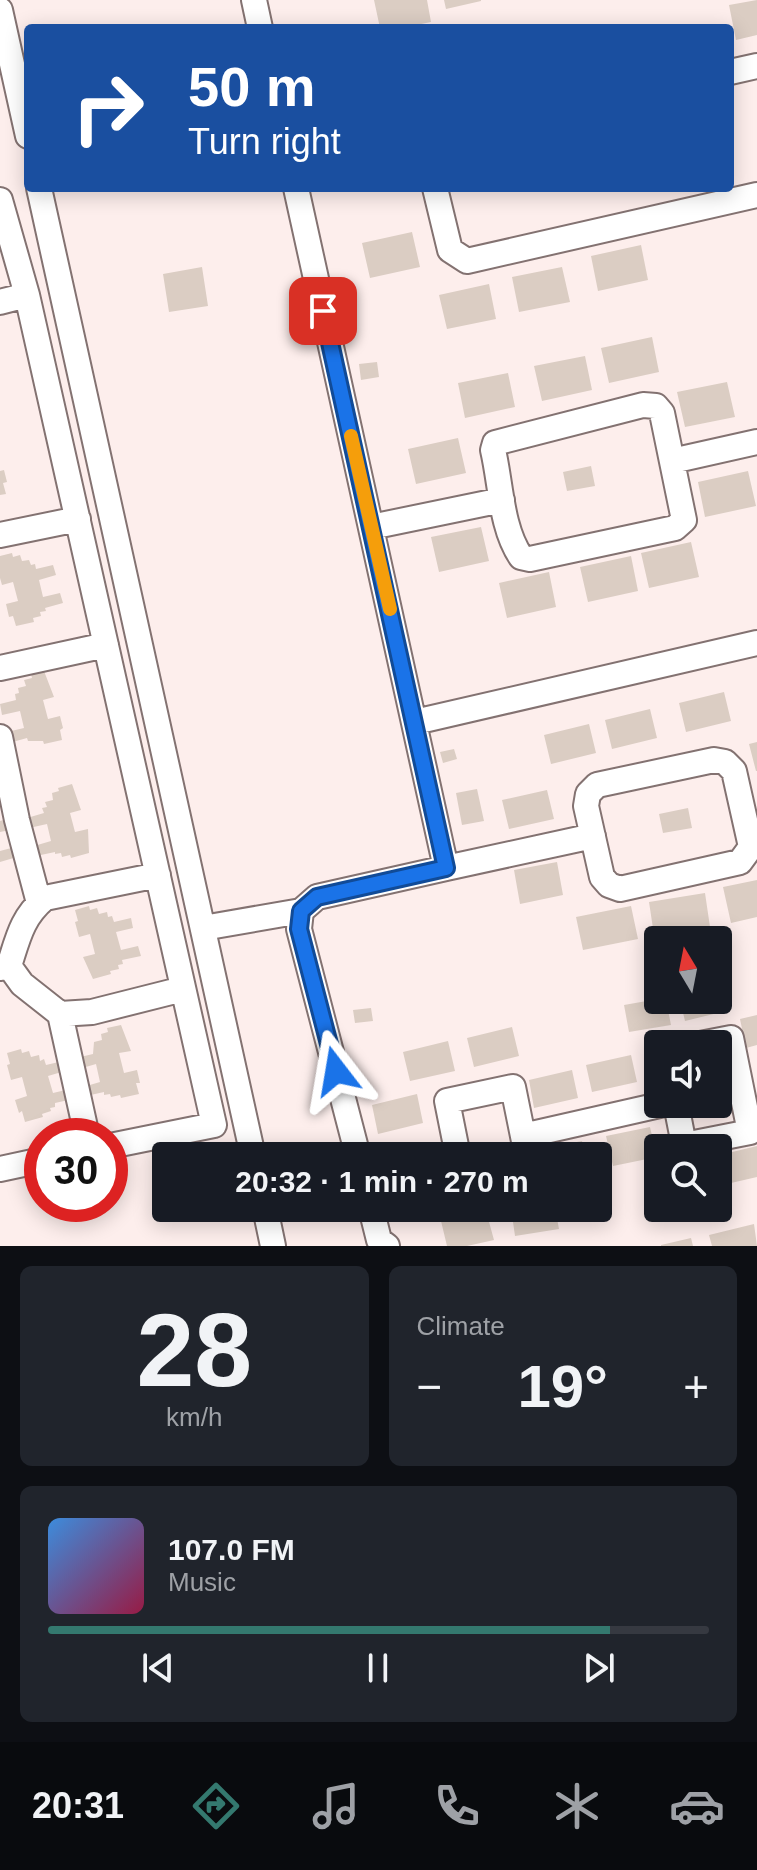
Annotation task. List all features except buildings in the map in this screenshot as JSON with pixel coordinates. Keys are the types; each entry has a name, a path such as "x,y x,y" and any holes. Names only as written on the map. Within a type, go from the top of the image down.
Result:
{"street":[{"path":"254,0 259,24"},
{"path":"0,10 4,45 24,121"},
{"path":"734,71 757,66"},
{"path":"40,192 250,1142"},
{"path":"297,192 446,868"},
{"path":"436,192 450,250 467,261 757,195"},
{"path":"0,200 27,295 214,1125 128,1142"},
{"path":"0,302 27,295"},
{"path":"643,405 656,406 662,413 672,461 684,520 675,528 530,559 521,557 515,549 502,500 493,450 495,443 643,405"},
{"path":"672,461 757,442"},
{"path":"371,527 502,500"},
{"path":"0,535 78,519"},
{"path":"415,722 757,643"},
{"path":"0,668 106,645"},
{"path":"0,737 17,820 39,903"},
{"path":"714,760 725,762 734,771 749,802 751,847 740,862 620,889 609,885 602,877 586,806 588,794 597,785 714,760"},
{"path":"203,928 301,911 317,897 593,836"},
{"path":"83,1118 60,1014 5,967 31,910 45,898 158,875"},
{"path":"301,911 299,929 354,1142"},
{"path":"60,1014 92,1012 183,989"},
{"path":"679,1118 684,1145 750,1132 749,1085 732,1041"},
{"path":"449,1142 447,1101 513,1087 524,1142"},
{"path":"538,1142 644,1110"},
{"path":"0,1169 24,1164"},
{"path":"268,1222 273,1246"},
{"path":"374,1222 379,1240 387,1246"}],"slow traffic":[{"path":"351,436 390,609"}],"route":[{"path":"323,311 446,868 317,897 301,911 299,929 336,1071"}]}
